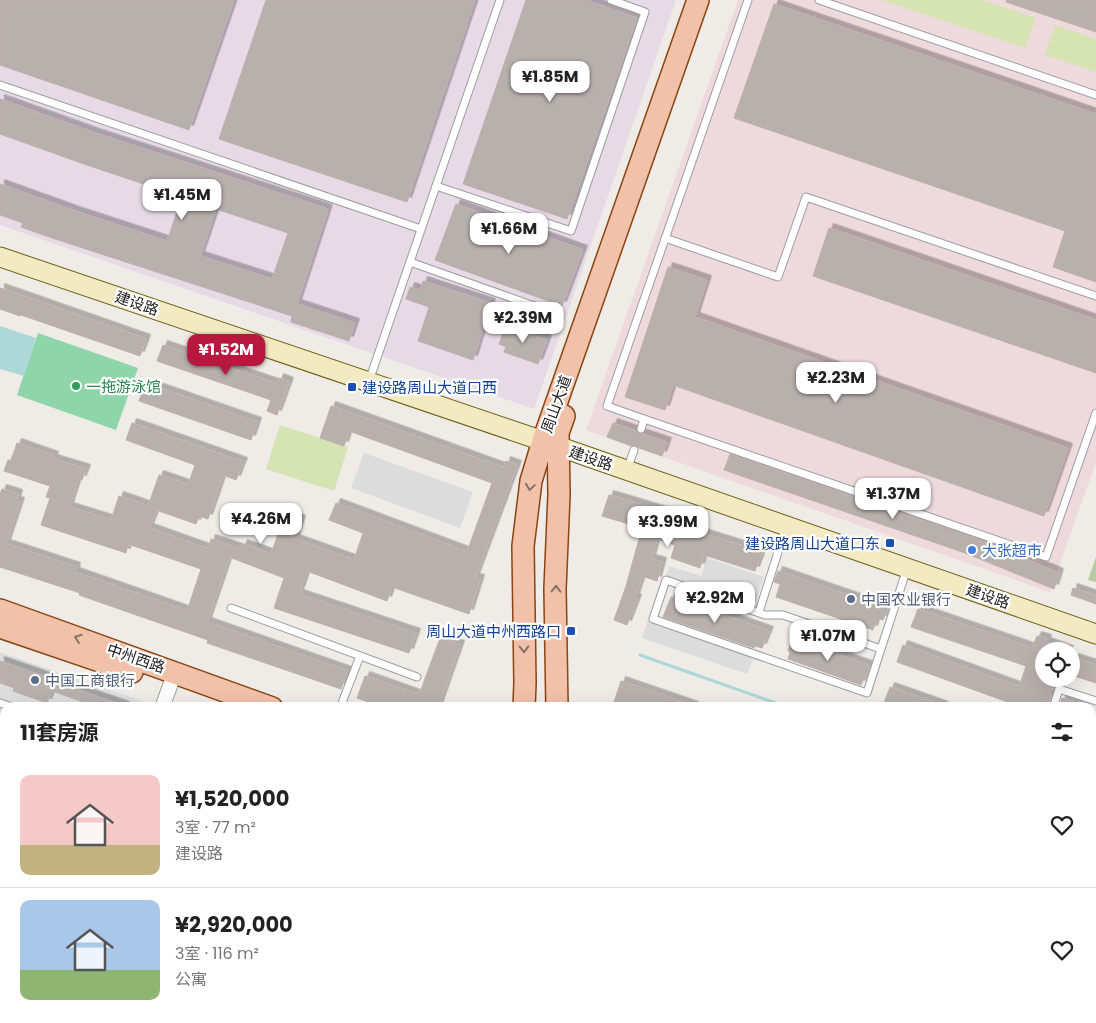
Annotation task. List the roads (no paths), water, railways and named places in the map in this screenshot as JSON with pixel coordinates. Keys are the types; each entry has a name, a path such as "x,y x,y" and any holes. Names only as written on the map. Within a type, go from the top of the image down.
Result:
{"main road":[{"name":"周山大道","path":"557,702 555,589 559,494 552,438 698,0"},
{"name":"周山大道","path":"524,702 522,546 531,481 552,438 709,0"},
{"name":"中州西路","path":"0,610 172,679 221,702"},
{"name":"中州西路","path":"0,627 251,702"}],"street":[{"name":"建设路","path":"0,247 370,377"},
{"name":"建设路","path":"0,257 552,438 630,460 1096,621"},
{"name":"建设路","path":"630,460 787,526 1096,634"},
{"path":"164,702 172,679"}],"lane":[{"path":"370,377 500,0"},
{"path":"436,186 571,231 645,12 611,0"},
{"path":"748,0 607,406 1046,557 1096,413"},
{"path":"819,0 1096,94"},
{"path":"0,85 422,229"},
{"path":"665,238 778,277 806,197 1096,296"},
{"path":"410,262 557,314"},
{"path":"640,429 644,419"},
{"path":"759,612 787,526"},
{"path":"881,649 783,615 766,615 666,580 653,619 867,693 907,568"},
{"path":"230,608 416,677"},
{"path":"342,702 360,656"},
{"path":"1055,702 1059,688 1096,701"}],"water":[{"path":"0,326 36,338 24,376 0,369"}],"waterway":[{"path":"640,655 773,702"}],"place":[{"name":"一拖游泳馆","path":"76,386"},
{"name":"建设路周山大道口西","path":"352,387"},
{"name":"建设路周山大道口东","path":"890,543"},
{"name":"大张超市","path":"972,550"},
{"name":"中国农业银行","path":"851,599"},
{"name":"周山大道中州西路口","path":"571,631"},
{"name":"中国工商银行","path":"35,680"}]}
